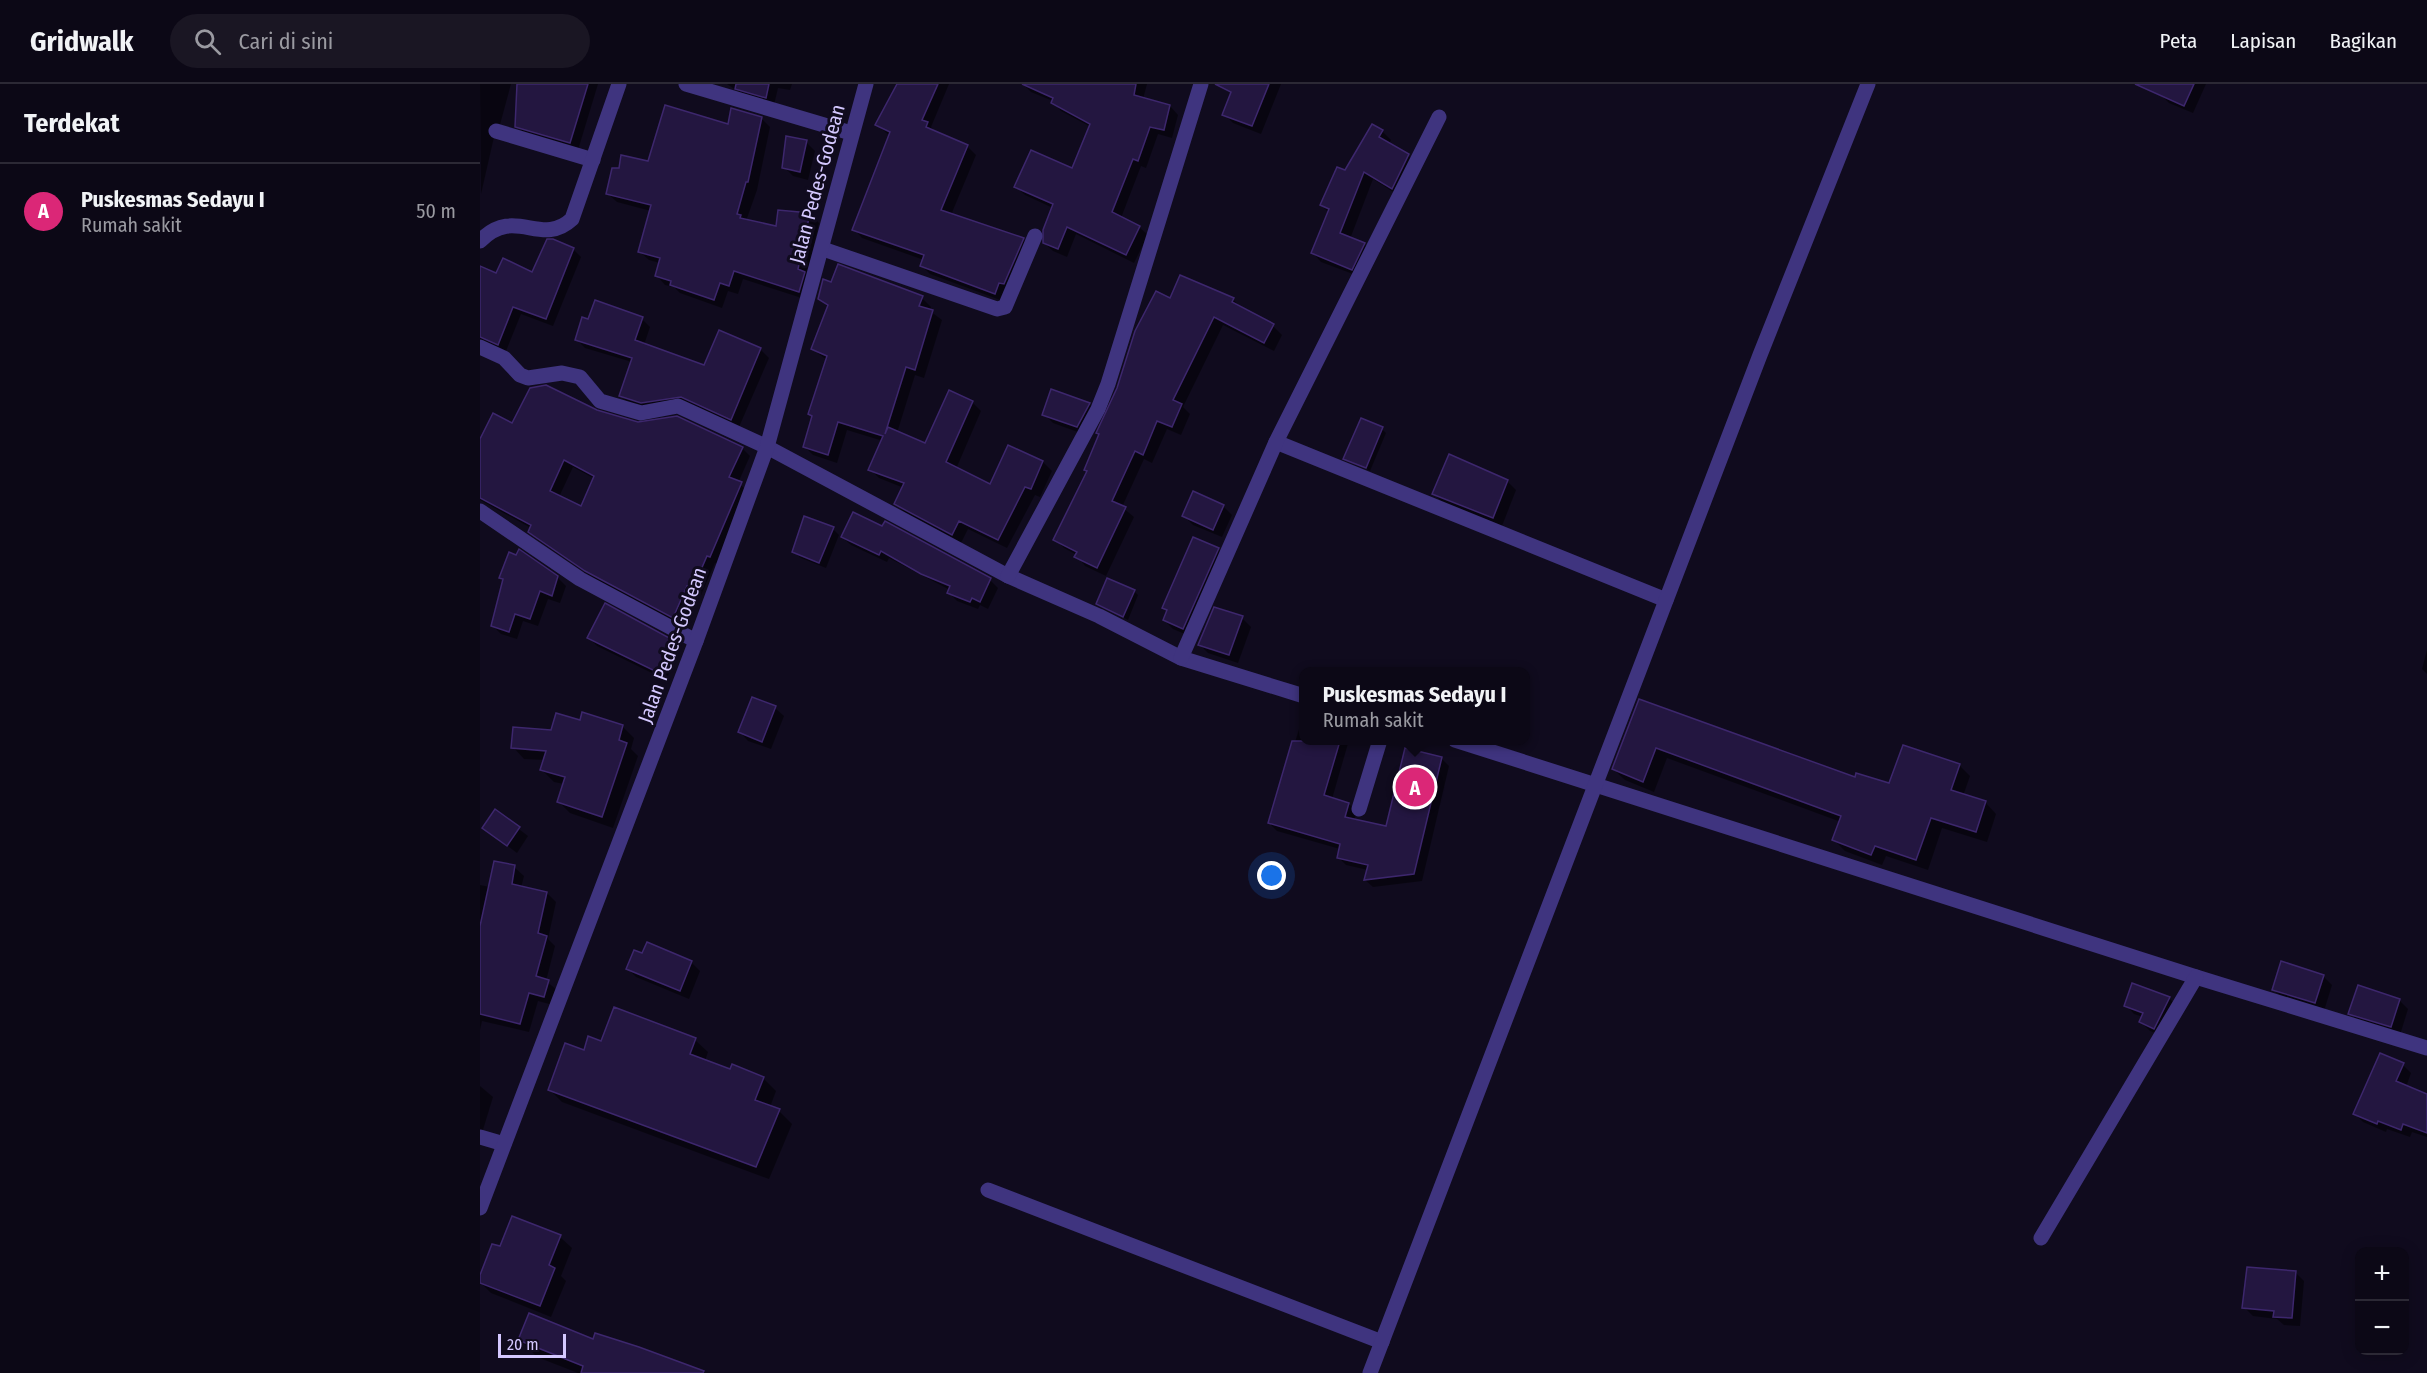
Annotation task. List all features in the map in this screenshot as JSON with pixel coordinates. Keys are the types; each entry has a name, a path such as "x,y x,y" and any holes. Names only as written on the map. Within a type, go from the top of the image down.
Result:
{"street":[{"path":"481,237 491,229 507,224 553,231 563,228 572,219 619,84"},
{"path":"686,84 851,133"},
{"name":"Jalan Pedes-Godean","path":"480,1208 696,641 767,447 823,249 851,133 866,84"},
{"path":"1008,576 1098,409 1108,384 1201,84"},
{"path":"1370,1373 1594,786 1868,84"},
{"path":"1181,658 1276,442 1439,117"},
{"path":"496,131 593,160"},
{"path":"823,249 997,309 1005,307 1035,236"},
{"path":"480,347 504,358 520,375 528,378 572,373 580,377 600,401 641,413 678,406 767,447 1008,576 1099,616 1181,658 1299,694"},
{"path":"1276,442 1666,600"},
{"path":"480,512 580,579 696,641"},
{"path":"1359,809 1379,745"},
{"path":"1469,745 2196,977 2427,1048"},
{"path":"2041,1238 2196,977"},
{"path":"480,1137 504,1144"},
{"path":"988,1190 1382,1342"}],"building":[{"path":"517,84 588,84 570,143 515,127"},
{"path":"736,84 769,84 766,98 735,89"},
{"path":"897,84 938,84 922,120 928,122 926,127 968,145 941,210 1024,238 1004,284 999,283 995,294 920,266 924,255 852,230 890,132 875,125"},
{"path":"1022,84 1136,84 1134,95 1170,105 1164,130 1150,127 1138,161 1133,159 1112,212 1140,226 1126,255 1067,227 1058,249 1043,243 1043,230 1053,204 1014,187 1031,150 1072,168 1090,124 1051,103 1053,98"},
{"path":"1215,84 1269,84 1252,126 1222,115 1231,92"},
{"path":"2135,84 2194,84 2184,106"},
{"path":"665,105 728,124 731,108 762,117 748,182 746,182 737,214 741,215 740,218 776,226 778,210 810,213 798,269 805,272 799,292 734,271 729,286 720,283 714,300 670,285 671,281 655,276 660,258 638,252 651,205 606,194 612,168 619,168 621,155 648,161"},
{"path":"1372,124 1383,130 1379,137 1409,154 1392,189 1364,172 1340,233 1365,243 1352,270 1311,253 1329,209 1320,205 1337,167 1345,170"},
{"path":"786,136 807,140 800,172 782,168"},
{"path":"547,239 553,239 574,248 546,319 513,307 498,345 480,337 480,266 496,273 503,258 532,272"},
{"path":"838,264 923,296 919,306 933,310 915,370 906,367 885,434 888,427 925,443 949,390 973,401 946,462 990,484 1008,445 1043,461 1031,489 1025,487 998,540 959,521 952,535 894,504 904,483 868,470 883,436 838,422 828,455 803,447 812,416 808,414 827,356 811,349 828,305 818,299 823,279 831,282"},
{"path":"1180,275 1234,298 1232,302 1274,324 1264,343 1214,317 1173,400 1182,404 1172,427 1157,421 1143,455 1135,451 1112,501 1126,507 1097,568 1074,557 1077,552 1053,540 1087,471 1084,470 1099,434 1096,433 1117,388 1135,331 1156,291 1170,298"},
{"path":"595,300 643,317 635,340 704,365 719,330 761,348 731,420 681,397 641,403 619,396 632,358 575,340 582,317 588,319"},
{"path":"546,385 597,410 638,422 677,416 743,447 729,477 742,482 710,557 707,556 693,588 687,586 673,618 585,571 528,532 531,525 480,498 480,439 493,413 512,423 530,388","holes":["564,460 594,476 581,506 550,491"]},
{"path":"1051,389 1090,403 1077,427 1042,415"},
{"path":"1361,418 1383,427 1366,468 1343,459"},
{"path":"1449,454 1508,480 1493,518 1432,494"},
{"path":"1193,491 1224,505 1213,530 1182,516"},
{"path":"853,512 882,526 885,521 991,578 980,602 972,598 970,602 947,593 950,586 921,574 881,551 879,555 841,537"},
{"path":"804,516 834,527 819,563 792,552"},
{"path":"1193,537 1219,548 1183,629 1163,620 1167,610 1162,608"},
{"path":"519,549 558,576 552,596 540,591 530,619 515,614 509,632 491,626 503,579 499,578 509,552 516,555"},
{"path":"1107,578 1135,590 1123,617 1096,604"},
{"path":"605,603 673,640 657,672 587,638"},
{"path":"1214,607 1243,616 1229,655 1198,645"},
{"path":"752,697 776,706 762,742 738,732"},
{"path":"1639,699 1855,777 1856,773 1889,783 1903,745 1960,764 1951,790 1986,801 1976,832 1931,818 1916,860 1875,846 1871,855 1832,840 1841,816 1656,748 1643,782 1612,769"},
{"path":"582,712 623,725 619,740 627,743 602,817 557,802 565,777 540,770 546,751 511,748 513,727 551,730 556,713 580,720"},
{"path":"1292,741 1299,741 1299,745 1339,745 1324,795 1349,803 1345,817 1386,826 1405,748 1442,757 1414,874 1364,880 1368,865 1337,858 1340,844 1268,823"},
{"path":"495,809 520,827 507,846 482,828"},
{"path":"494,861 515,865 512,884 547,892 538,933 547,936 536,976 549,980 544,997 529,993 520,1024 480,1014 480,926"},
{"path":"647,942 692,961 680,991 626,969 634,950 642,953"},
{"path":"2281,961 2324,975 2315,1003 2272,990"},
{"path":"2132,983 2170,997 2154,1029 2139,1022 2143,1013 2124,1006"},
{"path":"2358,985 2400,999 2391,1027 2348,1014"},
{"path":"614,1007 696,1038 690,1054 730,1069 732,1064 764,1077 755,1100 780,1109 756,1167 548,1090 565,1043 584,1050 588,1036 601,1041"},
{"path":"2380,1053 2404,1063 2396,1081 2427,1094 2427,1133 2403,1124 2401,1130 2378,1121 2377,1124 2353,1114"},
{"path":"512,1216 561,1235 549,1265 555,1268 540,1306 480,1283 480,1275 492,1244 500,1246"},
{"path":"2247,1267 2296,1271 2292,1318 2273,1317 2274,1311 2242,1308"},
{"path":"529,1313 593,1339 595,1333 704,1371 703,1373 581,1373 583,1366 518,1340"}],"place":[{"name":"Puskesmas Sedayu I","path":"1415,787"}]}
